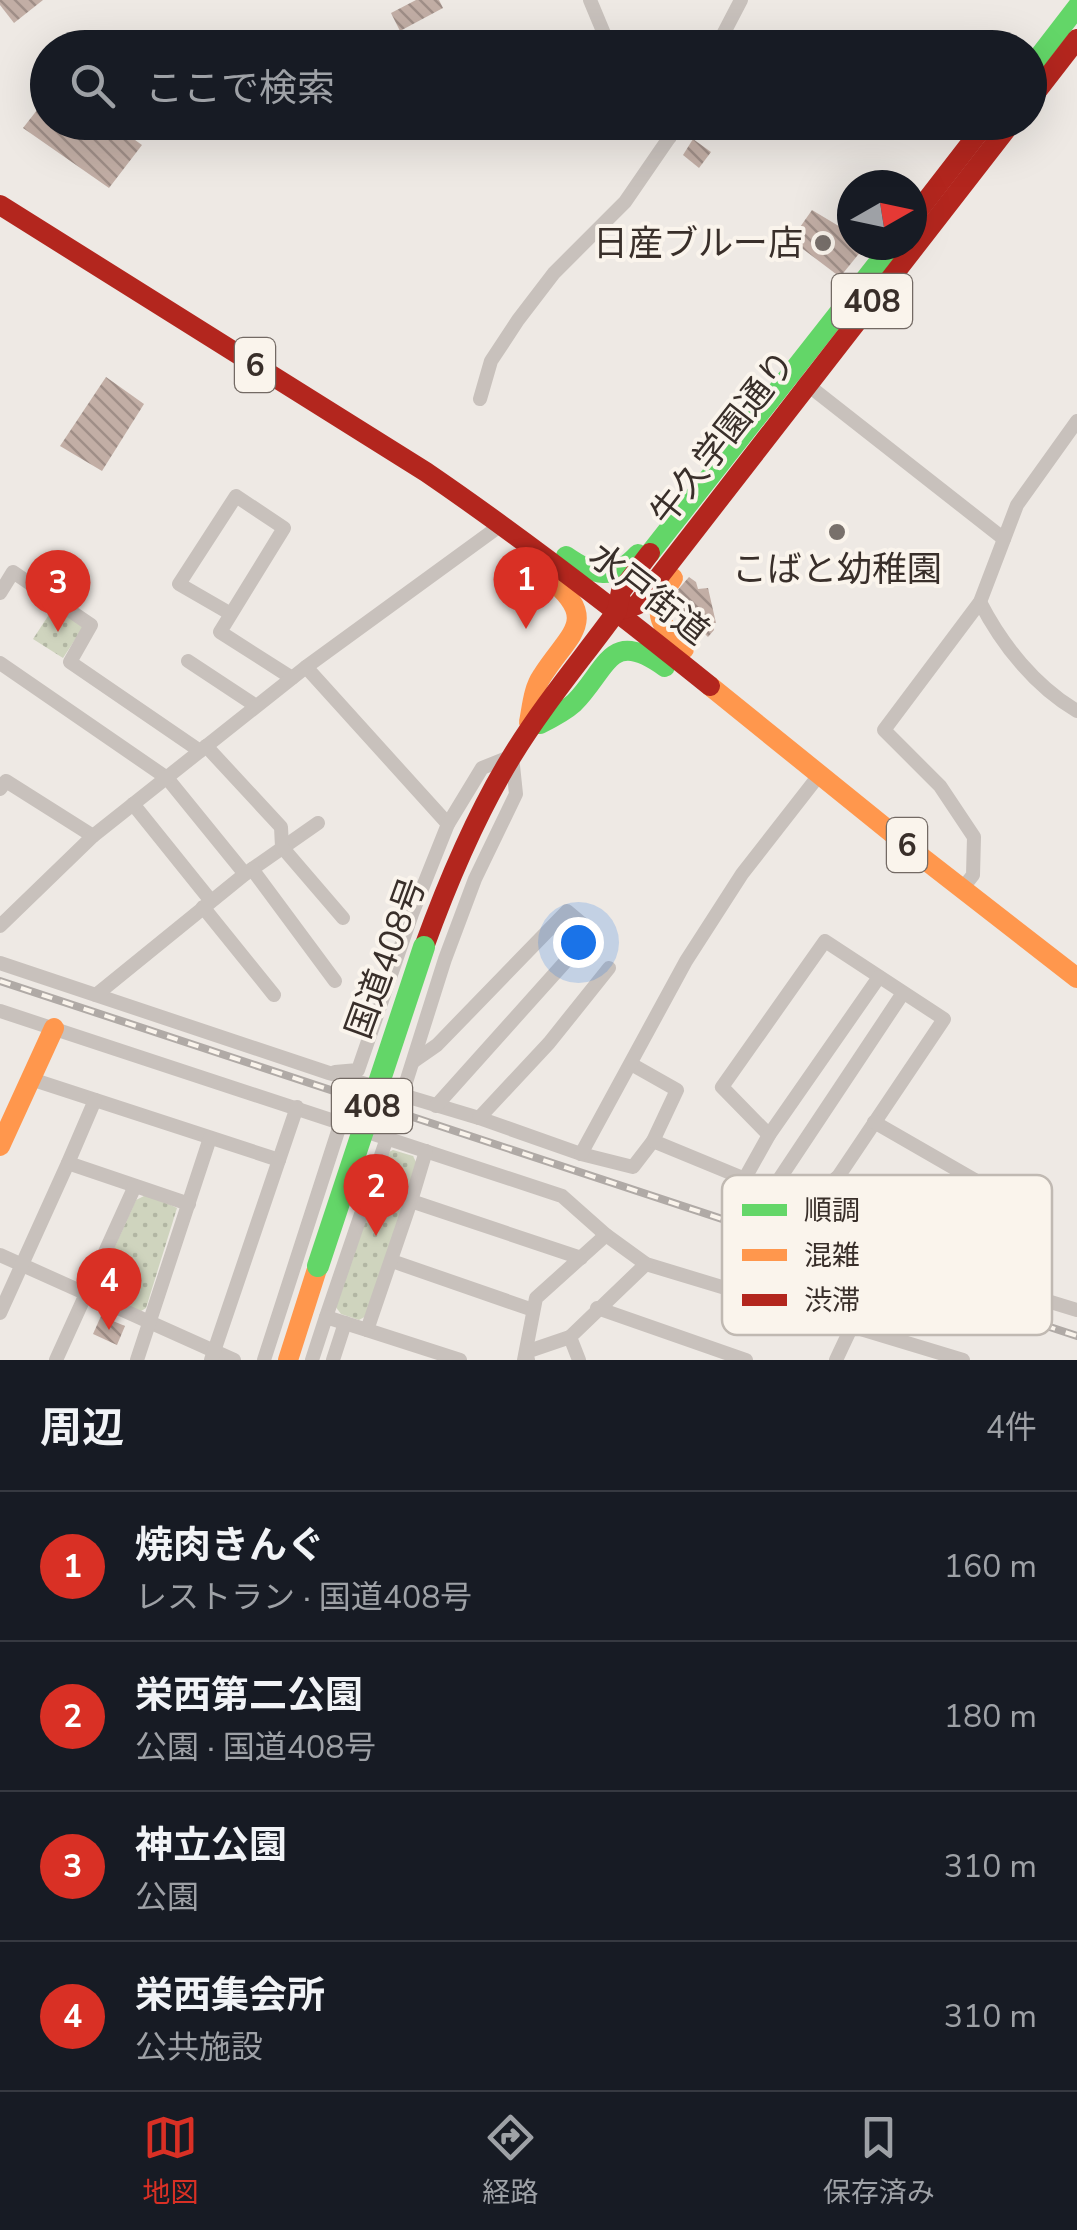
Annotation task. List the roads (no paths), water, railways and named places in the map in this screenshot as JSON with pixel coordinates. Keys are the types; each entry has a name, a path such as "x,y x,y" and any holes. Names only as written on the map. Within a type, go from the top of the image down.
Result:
{"main road":[{"path":"1047,46 1077,8"},
{"path":"1047,78 1077,39"},
{"path":"927,200 973,140"},
{"name":"牛久学園通り","path":"617,612 637,605 704,501 997,140"},
{"name":"水戸街道","path":"0,205 426,472 501,524 1077,978"},
{"name":"牛久学園通り","path":"800,378 882,260"},
{"path":"527,732 539,680 578,626 571,597 530,564 520,539 546,542 585,570 607,574 630,565 675,510 704,501 705,535 661,595 658,614 670,636 736,697 739,710"},
{"name":"国道408号","path":"288,1360 440,902 512,756 617,612"},
{"path":"527,732 572,705 603,663 616,654 647,653 675,676 709,687"},
{"path":"2,1135 54,1028"}],"street":[{"path":"590,0 602,30"},
{"path":"725,30 740,0"},
{"path":"480,399 490,361 518,320 554,274 625,202 667,140"},
{"path":"800,378 1004,539"},
{"path":"962,889 972,875 974,837 940,786 884,730 980,602 1020,498 1077,421"},
{"path":"231,614 179,584 236,496 284,528 220,632 292,678"},
{"path":"0,926 93,836 306,667 501,524"},
{"path":"0,594 13,572 90,625 70,662 204,748 281,826 282,847 343,918"},
{"path":"980,602 1012,654 1063,703 1077,711"},
{"path":"188,662 256,706"},
{"path":"0,664 168,778 336,981"},
{"path":"306,667 448,824"},
{"path":"328,1073 358,1070 448,824 482,768 512,756 516,794 469,895 402,1095"},
{"path":"582,1154 686,962 742,874 820,774"},
{"path":"0,789 6,781 93,836"},
{"path":"134,804 274,995"},
{"path":"96,995 207,904 318,823"},
{"path":"413,1062 437,1045 567,911 592,932 436,1106"},
{"path":"769,1135 722,1087 825,942 944,1019 838,1175"},
{"path":"0,963 328,1073 632,1167 653,1141 676,1090 630,1064"},
{"path":"479,1118 549,1043 610,968"},
{"path":"747,1175 769,1135 879,976"},
{"path":"782,1175 904,993"},
{"path":"0,1011 562,1196 646,1264 722,1287"},
{"path":"31,1079 279,1160"},
{"path":"0,1313 95,1100"},
{"path":"213,1356 297,1107"},
{"path":"264,1360 341,1122"},
{"path":"874,1122 966,1175"},
{"path":"137,1360 210,1138"},
{"path":"312,1360 387,1138"},
{"path":"653,1141 738,1175"},
{"path":"367,1330 426,1150"},
{"path":"68,1163 189,1204"},
{"path":"56,1360 134,1186"},
{"path":"411,1201 581,1258"},
{"path":"526,1357 536,1298 606,1235"},
{"path":"0,1255 150,1322 213,1356 234,1360"},
{"path":"392,1261 534,1310"},
{"path":"526,1357 570,1337 646,1264"},
{"path":"1052,1303 1077,1310"},
{"path":"597,1308 746,1360"},
{"path":"326,1317 460,1360"},
{"path":"332,1360 345,1323"},
{"path":"836,1360 848,1335"},
{"path":"881,1335 963,1360"},
{"path":"570,1337 579,1360"}],"railway":[{"path":"0,981 722,1219"},
{"path":"1052,1328 1077,1336"}],"place":[{"name":"日産ブルー店","path":"823,243"},
{"name":"こばと幼稚園","path":"837,532"},
{"name":"焼肉きんぐ","path":"526,629"},
{"name":"神立公園","path":"58,632"},
{"name":"栄西第二公園","path":"376,1236"},
{"name":"栄西集会所","path":"109,1330"}]}
